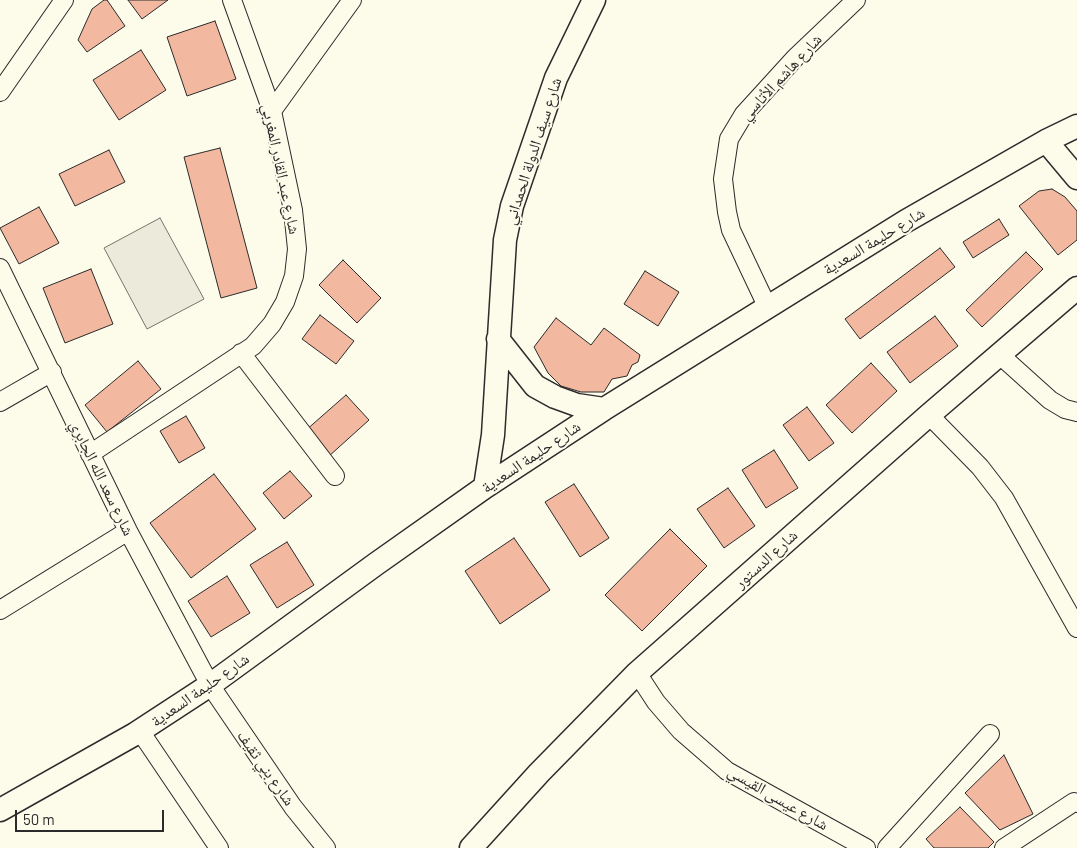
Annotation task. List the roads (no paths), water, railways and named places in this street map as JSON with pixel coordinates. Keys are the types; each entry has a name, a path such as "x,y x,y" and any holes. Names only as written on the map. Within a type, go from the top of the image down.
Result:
{"street":[{"path":"0,92 64,0"},
{"name":"شارع عبد القادر المغربي","path":"90,454 253,346 272,324 286,302 294,276 297,249 293,210 272,111 232,0"},
{"path":"272,111 352,0"},
{"name":"شارع سيف الدولة الحمداني","path":"485,487 493,435 505,240 512,206 556,78 594,0"},
{"name":"شارع هاشم الأتاسي","path":"767,306 731,230 727,212 723,179 730,139 744,114 795,58 856,0"},
{"name":"شارع حليمة السعدية","path":"0,810 140,731 210,685 485,487 604,409 906,221 1046,141 1077,126"},
{"path":"1046,141 1077,178"},
{"name":"شارع سعد الله الجابري","path":"0,268 128,531 210,685"},
{"name":"شارع الدستور","path":"471,848 539,773 637,674 1077,288"},
{"path":"498,339 535,386 555,397 577,405 604,409"},
{"path":"241,354 335,476"},
{"path":"1000,355 1050,400 1065,409 1077,412"},
{"path":"0,402 52,372"},
{"path":"930,415 980,467 1004,498 1077,628"},
{"path":"0,610 128,531"},
{"name":"شارع عيسى القيسي","path":"637,674 656,702 681,731 727,770 866,848"},
{"name":"شارع بني ثقيف","path":"210,685 293,807 326,848"},
{"path":"140,731 220,848"},
{"path":"887,848 990,734"},
{"path":"1004,848 1074,802 1077,804"}]}
